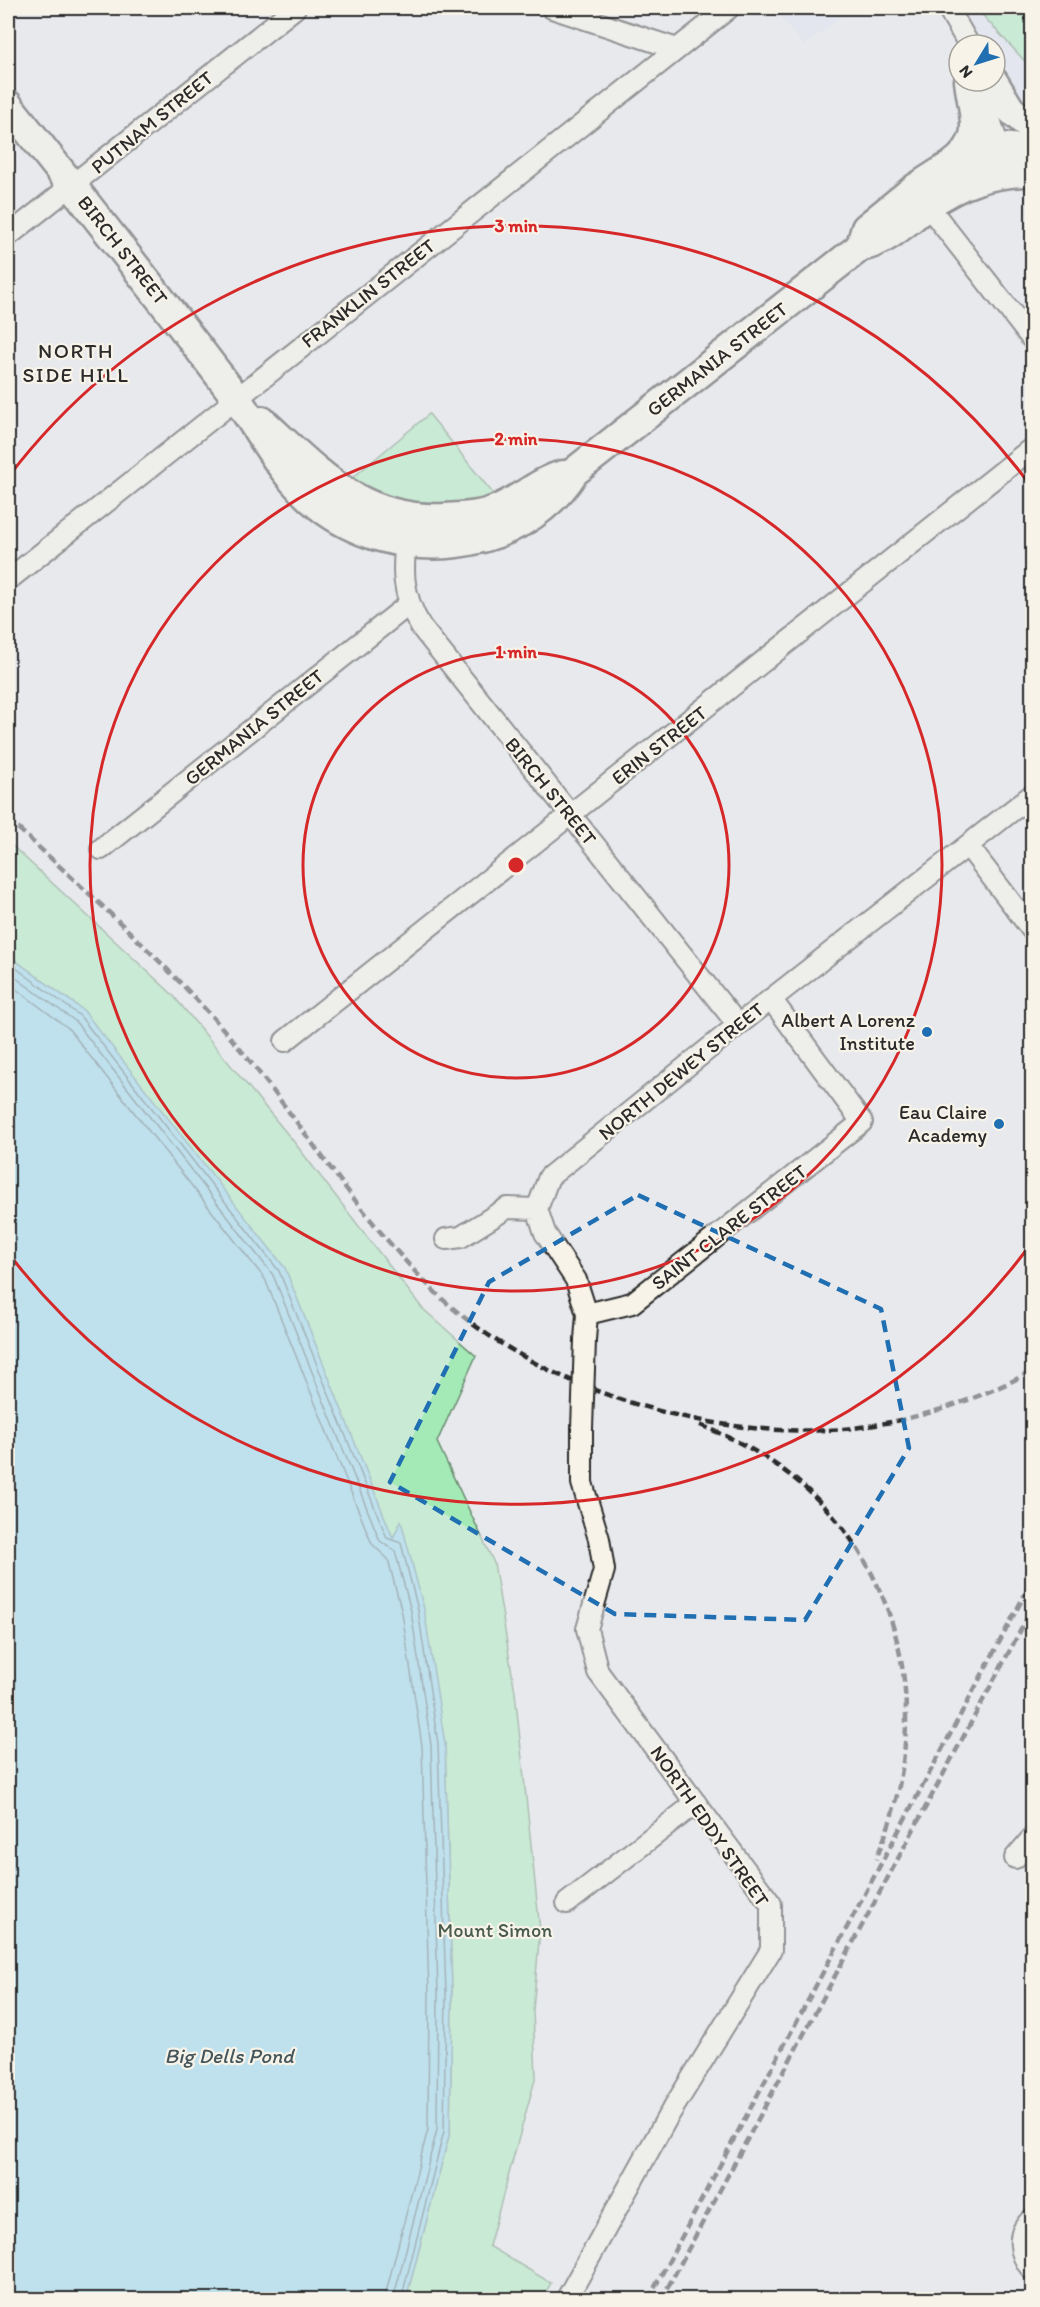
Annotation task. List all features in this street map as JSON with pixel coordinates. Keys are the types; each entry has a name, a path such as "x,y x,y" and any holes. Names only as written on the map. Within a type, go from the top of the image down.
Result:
{"main road":[{"path":"945,169 967,152 975,134 976,114 972,93"},
{"path":"1000,93 1010,109 1032,128"},
{"name":"BIRCH STREET","path":"8,105 236,397 332,484 407,530"},
{"path":"1012,163 1032,150"},
{"name":"GERMANIA STREET","path":"407,530 488,513 507,506 556,477 574,472 860,247 878,243 945,169 971,156 1012,163"},
{"name":"GERMANIA STREET","path":"921,197 956,188 1012,163"}],"street":[{"name":"PUTNAM STREET","path":"8,236 295,8"},
{"path":"552,8 677,49"},
{"name":"FRANKLIN STREET","path":"8,580 729,8"},
{"path":"948,8 962,33"},
{"path":"984,93 1012,163"},
{"path":"921,197 1032,339"},
{"name":"ERIN STREET","path":"285,1041 1032,448"},
{"name":"BIRCH STREET","path":"407,530 404,574 408,605 421,627 738,1025"},
{"name":"GERMANIA STREET","path":"100,849 408,605"},
{"name":"NORTH DEWEY STREET","path":"537,1209 549,1177 738,1025 1032,795"},
{"path":"968,846 1032,930"},
{"name":"SAINT CLARE STREET","path":"587,1314 632,1303 862,1122 771,999"},
{"path":"446,1239 461,1237 507,1208 537,1209 545,1233 576,1280 587,1314"},
{"name":"NORTH EDDY STREET","path":"566,2300 667,2118 771,1950 771,1904 598,1672 587,1629 604,1570 599,1539 582,1483 587,1314"},
{"path":"567,1903 696,1803"},
{"path":"1015,1858 1032,1838"},
{"path":"1032,2219 1027,2224 1020,2242 1023,2258 1032,2270"}],"highlighted area":[{"path":"638,1195 881,1309 909,1448 805,1620 615,1614 390,1482 489,1282"}],"shaded area":[{"path":"773,8 851,8 804,46"},
{"path":"948,8 1032,8 1032,128 1004,93 1007,93 1007,33 962,33"}],"green space":[{"path":"976,8 1031,8 1032,69 1007,42 1007,33 999,33"},
{"path":"429,414 499,501 435,513 345,484"},
{"name":"Mount Simon","path":"8,842 172,994 294,1142 422,1308 476,1356 437,1442 494,1563 515,1692 540,1930 533,2011 536,2076 489,2246 551,2283 542,2299 406,2299 450,2132 452,1994 445,1744 401,1522 393,1538 84,1011 8,955"}],"water":[{"name":"Big Dells Pond","path":"8,955 84,1011 285,1268 393,1538 401,1521 424,1609 445,1744 452,1994 450,2132 406,2299 8,2299"}],"railway":[{"path":"8,819 146,948 199,1002 250,1061 374,1225 429,1286 469,1321 516,1352 567,1378 621,1400 677,1415 734,1426 790,1430 843,1429 917,1416 964,1401 1032,1371"},
{"path":"700,1425 763,1456 815,1497 856,1546 885,1602 902,1663 906,1727 897,1793 876,1859"},
{"path":"648,2300 1032,1581"},
{"path":"661,2300 1032,1609"}],"place":[{"name":"Albert A Lorenz Institute","path":"927,1032"},
{"name":"Eau Claire Academy","path":"999,1124"}],"district":[{"name":"NORTH SIDE HILL","path":"76,362"}]}
